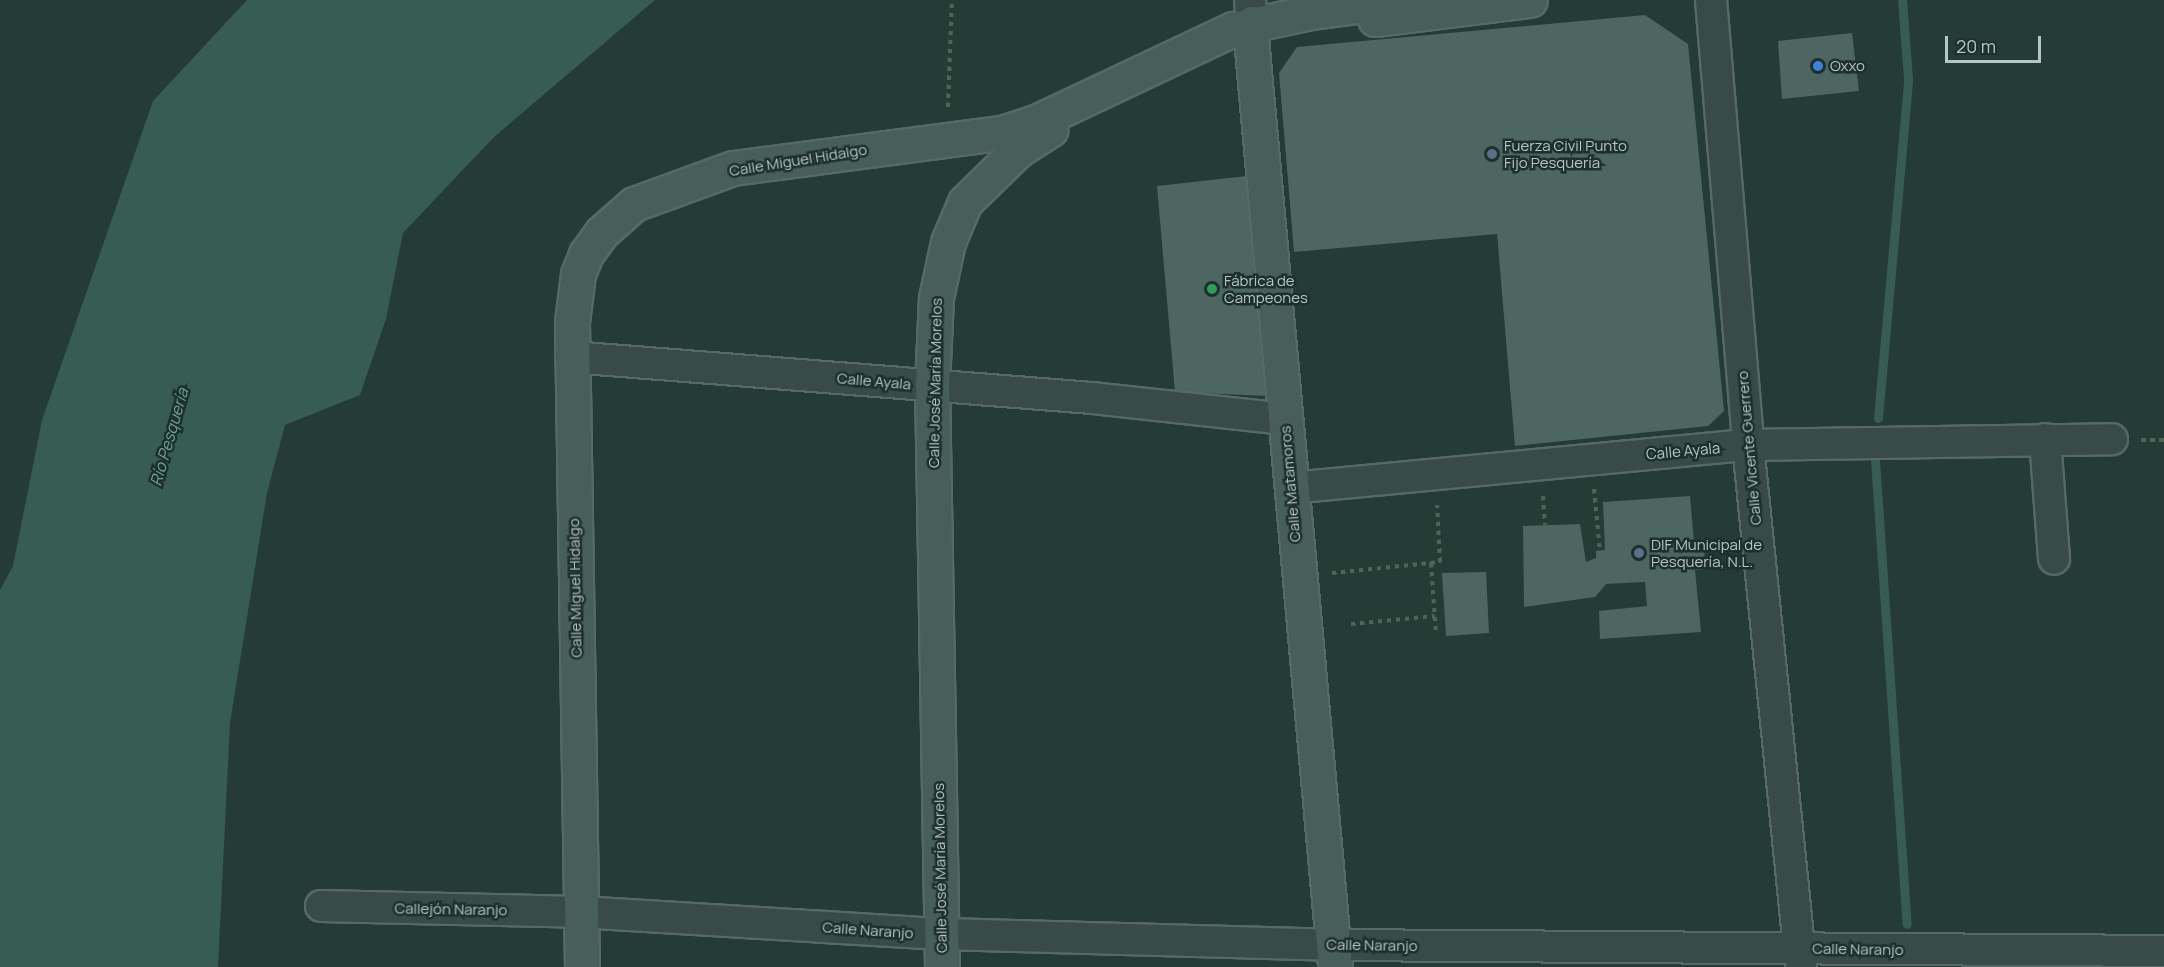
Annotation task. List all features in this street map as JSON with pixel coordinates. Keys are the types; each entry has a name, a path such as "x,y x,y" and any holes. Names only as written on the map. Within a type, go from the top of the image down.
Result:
{"main road":[{"name":"Calle Miguel Hidalgo","path":"582,967 572,357 574,289 586,254 609,224 634,204 733,168 1005,132 1036,122 1125,77 1251,20 1402,0"},
{"name":"Calle José María Morelos","path":"942,967 932,386 941,267 954,225 978,186 1017,150 1058,125 1140,83 1251,20 1530,0"},
{"name":"Calle Matamoros","path":"1251,20 1284,419 1334,956"}],"street":[{"name":"Calle Vicente Guerrero","path":"1711,0 1748,445 1800,958"},
{"name":"Calle Ayala","path":"572,357 1092,398 1284,419"},
{"name":"Calle Ayala","path":"1291,488 1748,445 2112,438"},
{"path":"2045,439 2055,559"},
{"name":"Callejón Naranjo","path":"321,906 580,912"},
{"name":"Calle Naranjo","path":"580,912 1334,956 1800,958 2164,951"}],"path":[{"path":"946,140 951,0"},
{"path":"1592,460 1600,551"},
{"path":"1299,576 1440,562 1435,474"},
{"path":"1431,563 1436,635"},
{"path":"1352,624 1435,616"}],"water":[{"name":"Río Pesquería","path":"247,0 655,0 494,137 403,233 386,319 360,395 285,425 267,493 230,723 218,967 0,967 0,590 13,566 42,420 153,101"}],"building":[{"name":"Fuerza Civil Punto Fijo Pesquería","path":"1645,15 1688,44 1724,411 1708,426 1515,446 1497,234 1294,252 1279,73 1297,47"},
{"name":"Oxxo","path":"1852,33 1859,91 1782,99 1778,41"},
{"name":"Fábrica de Campeones","path":"1247,176 1269,396 1175,392 1157,186"},
{"path":"1690,496 1694,543 1704,542 1705,569 1695,570 1701,632 1600,639 1599,611 1647,606 1645,582 1606,584 1595,597 1524,607 1523,526 1580,524 1586,562 1596,558 1596,551 1605,550 1603,502"},
{"path":"1486,572 1489,633 1446,636 1442,573"}],"waterway":[{"path":"1878,418 1908,79 1902,0"},
{"path":"1875,460 1907,924"}],"place":[{"name":"Oxxo","path":"1818,66"},
{"name":"Fuerza Civil Punto Fijo Pesquería","path":"1492,154"},
{"name":"Fábrica de Campeones","path":"1212,289"},
{"name":"DIF Municipal de Pesquería, N.L.","path":"1639,553"}]}
